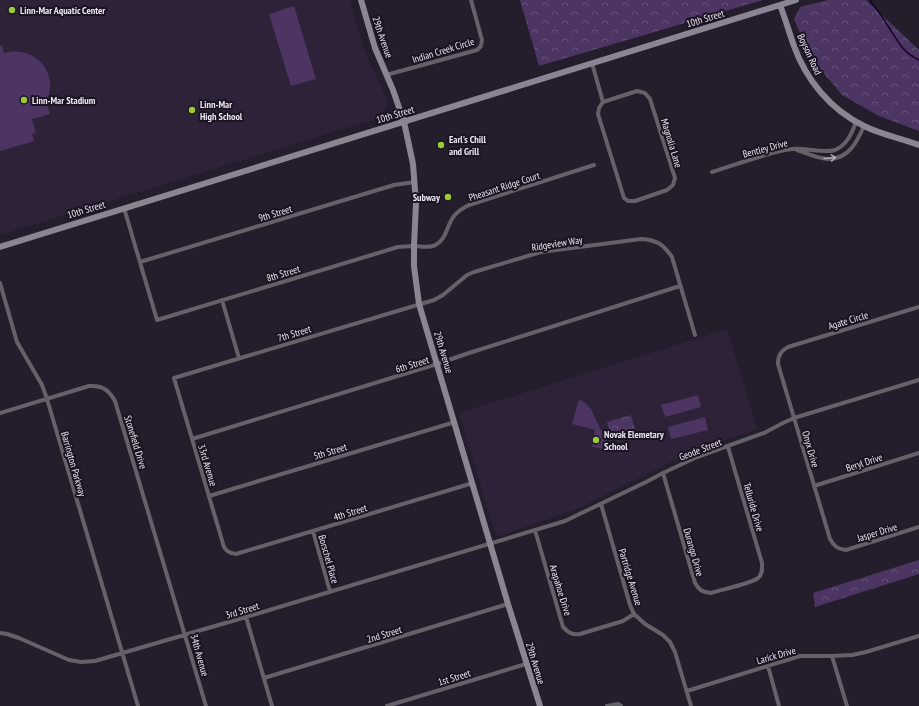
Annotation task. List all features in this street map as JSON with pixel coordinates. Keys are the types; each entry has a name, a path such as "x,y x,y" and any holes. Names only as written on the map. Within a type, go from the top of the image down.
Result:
{"street":[{"name":"29th Avenue","path":"362,0 375,48 404,122 413,164 416,203 414,266 420,304 472,484 540,706"},
{"name":"Indian Creek Circle","path":"386,75 477,50 481,46 482,40 471,0"},
{"name":"10th Street","path":"0,246 796,0"},
{"name":"Boyson Road","path":"780,5 802,65 814,84 832,104 856,122 864,126 880,133 919,145"},
{"name":"Magnolia Lane","path":"592,63 603,102 599,108 598,114 624,198 628,201 635,201 668,190 673,185 675,178 650,99 645,93 637,91 603,102"},
{"name":"Bentley Drive","path":"712,172 793,148 826,152 834,150 845,144 852,134 856,122"},
{"path":"793,148 830,160 841,156 852,149 864,126"},
{"name":"Pheasant Ridge Court","path":"414,246 425,247 439,243 444,237 453,217 460,209 594,165"},
{"name":"9th Street","path":"140,262 394,185 415,182"},
{"path":"124,208 140,262"},
{"name":"Ridgeview Way","path":"420,304 434,300 467,275 541,252 641,239 657,242 665,247 672,257 680,286"},
{"name":"8th Street","path":"140,262 157,320 398,247 414,246"},
{"name":"Barrington Parkway","path":"0,283 17,342 42,385 47,400 138,706"},
{"path":"680,286 695,335"},
{"name":"6th Street","path":"192,439 437,364 680,286"},
{"path":"222,300 239,358"},
{"name":"7th Street","path":"174,378 420,304"},
{"name":"Agate Circle","path":"782,350 919,307"},
{"name":"Onyx Drive","path":"782,350 778,357 778,364 830,539 833,545 839,549"},
{"name":"33rd Avenue","path":"174,378 224,547 231,554"},
{"name":"Geode Street","path":"490,543 565,521 663,473 697,458 764,433 794,418 919,380"},
{"name":"Stonefield Drive","path":"0,413 47,400 89,386 98,386 108,391 112,395 178,609"},
{"name":"5th Street","path":"209,496 454,422"},
{"name":"Telluride Drive","path":"728,447 762,563 762,572"},
{"name":"Beryl Drive","path":"814,486 919,453"},
{"name":"Durango Drive","path":"663,473 698,589 704,593 711,593 752,581 758,578 762,572"},
{"name":"4th Street","path":"231,554 236,554 472,484"},
{"name":"Partridge Avenue","path":"601,504 630,605 634,614 645,624 663,635 670,642 675,652 691,706"},
{"name":"Jasper Drive","path":"839,549 846,550 919,527"},
{"name":"Arapahoe Drive","path":"535,530 564,627 568,632 573,635 580,634 623,621 634,614"},
{"name":"Borschel Place","path":"313,531 330,591"},
{"name":"3rd Street","path":"0,633 20,638 69,660 81,662 95,661 490,543"},
{"name":"2nd Street","path":"264,678 508,604"},
{"name":"34th Avenue","path":"178,609 206,706"},
{"path":"246,617 272,706"},
{"name":"Larick Drive","path":"687,691 800,656 852,655 919,636"},
{"path":"832,656 847,706"},
{"name":"1st Street","path":"386,706 526,664"},
{"path":"768,666 779,706"},
{"path":"607,706 618,704 621,706"}],"shaded area":[{"name":"Linn-Mar High School","path":"0,0 350,0 364,50 388,102 379,118 0,235"},
{"name":"Novak Elemetary School","path":"727,329 757,429 694,451 575,510 496,537 459,413"}],"green space":[{"path":"520,0 763,0 539,66"},
{"path":"828,0 866,0 919,50 919,131 879,116 842,95 811,58 794,19 800,7"},
{"path":"294,6 316,79 291,86 269,14"},
{"name":"Linn-Mar Stadium","path":"2,45 4,53 25,53 36,58 44,66 50,83 47,106 50,114 32,119 36,133 32,134 34,141 0,151 0,46"},
{"path":"698,395 701,407 665,417 661,405"},
{"path":"579,399 591,409 608,445 604,449 592,447 595,430 572,424"},
{"path":"631,415 637,436 620,440 619,436 611,437 607,422"},
{"path":"705,417 708,430 671,439 668,427"},
{"path":"919,560 919,574 815,607 813,593"}],"waterway":[{"path":"870,0 904,50 919,60"}],"place":[{"name":"Linn-Mar Aquatic Center","path":"12,10"},
{"name":"Linn-Mar Stadium","path":"24,100"},
{"name":"Linn-Mar High School","path":"192,110"},
{"name":"Earl's Chill and Grill","path":"441,145"},
{"name":"Subway","path":"448,197"},
{"name":"Novak Elemetary School","path":"596,440"}]}
